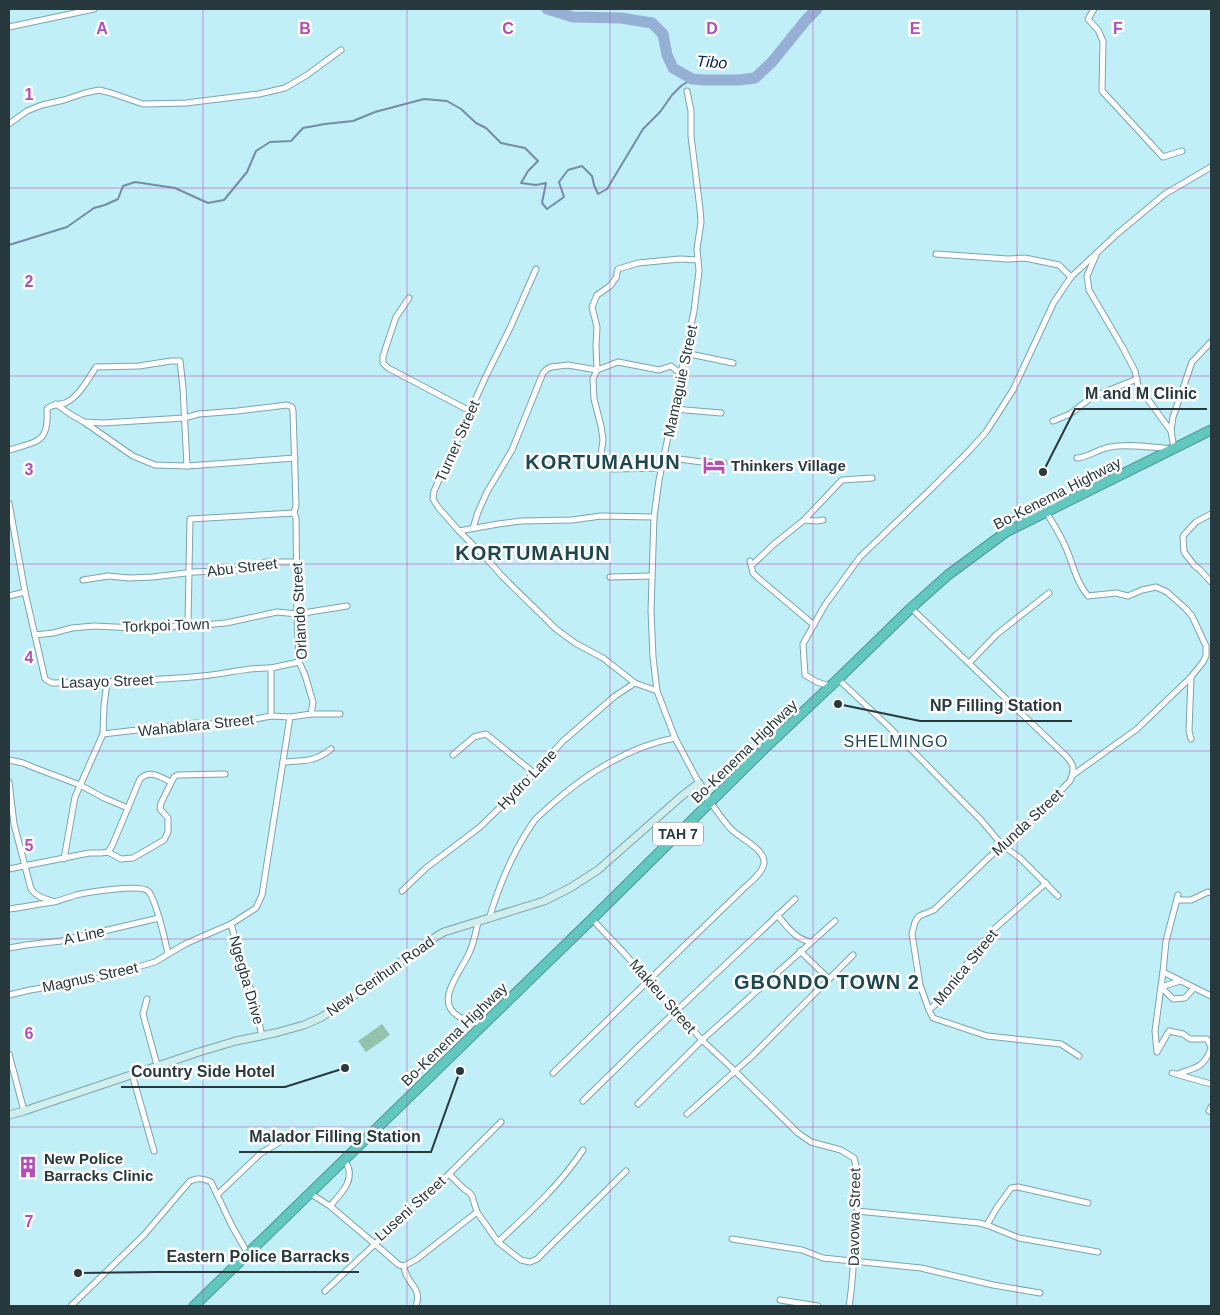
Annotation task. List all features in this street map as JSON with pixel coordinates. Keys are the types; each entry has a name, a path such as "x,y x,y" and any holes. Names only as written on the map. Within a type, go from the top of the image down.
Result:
{"highway":[{"name":"Bo-Kenema Highway","path":"194,1306 311,1194 710,802 911,608 948,575 1006,532 1211,430"}],"street":[{"path":"9,27 94,9"},
{"path":"1094,9 1088,19 1098,30 1103,41 1102,91 1163,157 1182,151"},
{"path":"9,124 27,111 42,105 99,90 111,92 142,104 186,103 259,94 285,88 307,75 341,50"},
{"name":"Mamaguie Street","path":"687,91 691,112 691,136 701,222 697,249 699,271 682,376 662,468 654,518 651,611 657,691 675,738 699,783"},
{"path":"831,686 805,676 803,644 825,605 860,557 930,490 986,432 1013,390 1054,302 1071,277 1117,234 1165,194 1211,167"},
{"path":"1097,253 1087,276 1089,290 1135,371 1138,386 1172,431"},
{"path":"936,254 1025,258 1059,265 1071,277"},
{"path":"698,260 638,263 618,269 616,278 610,286 597,295 592,307 597,327 597,370 593,378 594,399 601,426 602,454 612,469 662,468 671,458 724,463"},
{"name":"Turner Street","path":"536,269 434,491 433,499 459,531 556,629 575,643 603,658 635,682"},
{"path":"409,298 396,317 383,356 383,364 470,411"},
{"path":"1077,458 1083,458 1109,447 1133,446 1174,449 1173,417 1192,362 1211,342"},
{"path":"685,353 733,363"},
{"path":"9,450 40,440 46,431 48,423 47,409 56,404 66,402 81,390 96,366 139,366 180,361 186,466"},
{"path":"473,528 487,492 512,450 543,373 547,369 568,365 597,370 618,362 659,370 671,366 682,376"},
{"path":"1053,421 1070,414 1092,397 1137,379"},
{"path":"56,404 133,456 155,466 186,466 295,458"},
{"name":"Orlando Street","path":"184,418 199,414 287,406 292,407 294,411 296,505 294,513 296,518 299,662 313,702 311,714"},
{"path":"674,409 721,413"},
{"path":"84,422 103,423 184,418"},
{"path":"814,625 756,577 751,563 804,520 842,480 872,478"},
{"name":"Lasayo Street","path":"9,503 45,679 52,683 107,682 204,676 255,668 271,668 299,662"},
{"path":"1046,512 1068,552 1075,574 1088,596 1116,593 1128,596 1156,587 1167,592 1192,616 1206,646 1206,656 1191,677 1137,730 1073,775"},
{"name":"Abu Street","path":"188,623 190,519 294,513"},
{"path":"1211,514 1196,522 1182,536 1184,552 1211,582"},
{"path":"459,531 521,521 572,520 601,516 654,518"},
{"path":"804,520 823,520"},
{"name":"Abu Street","path":"189,572 239,570 266,562 296,562"},
{"path":"83,580 108,576 129,578 153,577 189,572"},
{"path":"610,577 652,576"},
{"path":"9,596 26,592"},
{"path":"969,662 997,634 1049,594"},
{"name":"Torkpoi Town","path":"36,635 94,626 135,628 172,627 188,623 203,625 277,612 297,614 347,606"},
{"name":"Munda Street","path":"911,608 1066,756 1073,766 1073,775 1070,781 1010,843 1002,846 934,910 919,916 915,922 912,934 920,985 928,1010"},
{"path":"271,668 271,716"},
{"path":"1191,677 1189,731 1191,739"},
{"path":"838,679 890,728 981,820 1002,846 1020,858 1058,896"},
{"path":"64,859 75,797 103,734 107,682"},
{"path":"635,682 657,691"},
{"name":"Hydro Lane","path":"402,891 426,868 480,827 520,788 550,754 615,696 635,682"},
{"path":"231,924 256,908 262,895 290,717 311,714 340,714"},
{"name":"Wahablara Street","path":"103,734 196,723 225,725 271,716 290,717"},
{"path":"453,755 474,737 486,734 534,773"},
{"path":"489,919 495,899 513,857 535,820 581,781 628,753 675,738"},
{"path":"284,762 310,761 323,756 331,750"},
{"path":"9,760 23,762 128,808"},
{"path":"108,852 140,779 144,775 151,774 171,782"},
{"path":"9,869 90,853 108,852 121,859 133,858 164,840 168,832 168,818 160,809 174,777 178,775 225,774"},
{"path":"553,1073 761,870 764,863 763,856 749,842 732,830 710,802 699,783"},
{"name":"New Gerihun Road","path":"9,1115 199,1052 304,1025 320,1018 343,1004 437,936 544,901 570,888 598,870 699,783"},
{"path":"9,784 11,825 26,866 31,889 40,898 55,901"},
{"name":"Monica Street","path":"928,1010 937,1003 993,930 1046,883"},
{"path":"9,909 111,890 140,888 150,893 168,953"},
{"path":"1178,1074 1199,1066 1206,1060 1211,1048 1207,1039 1190,1039 1183,1034 1169,1031 1157,1052 1155,1031 1166,941 1178,898 1191,900 1208,892 1211,893"},
{"path":"583,1101 795,899"},
{"path":"778,915 800,940 810,942"},
{"name":"A Line","path":"9,948 61,941 159,918"},
{"name":"Makieu Street","path":"592,919 675,1012 735,1071"},
{"path":"638,1104 702,1040 835,921"},
{"path":"478,922 470,950 452,984 447,998 449,1006 456,1015 483,1025"},
{"name":"Magnus Street","path":"9,995 92,980 142,967 155,962 185,944 231,924"},
{"name":"Ngegba Drive","path":"231,924 241,961 254,996 262,1036"},
{"path":"800,951 829,979"},
{"path":"687,1114 752,1056 852,955"},
{"path":"1163,972 1211,996"},
{"path":"1161,988 1180,981"},
{"path":"1161,988 1173,999 1185,998 1194,988"},
{"path":"146,998 143,1014 157,1066"},
{"path":"928,1010 933,1018 987,1036 1062,1044 1079,1056"},
{"path":"9,1054 24,1111"},
{"name":"Davowa Street","path":"735,1071 798,1133 811,1142 841,1150 854,1158 857,1168 857,1211 849,1306"},
{"path":"1172,1072 1211,1084"},
{"path":"132,1074 154,1151"},
{"path":"448,1174 501,1122"},
{"path":"217,1195 261,1153 278,1143"},
{"path":"498,1242 553,1188 574,1164 583,1150"},
{"path":"330,1206 343,1192 349,1181 350,1171 345,1160"},
{"name":"Luseni Street","path":"311,1194 330,1206 375,1244 448,1174 472,1196 478,1212 498,1242 520,1260 530,1262 537,1259 626,1172"},
{"path":"71,1306 144,1235 190,1181 196,1179 206,1179 211,1182 248,1254"},
{"path":"987,1225 1011,1188 1018,1187 1088,1203"},
{"path":"857,1211 979,1223 1018,1238 1098,1252"},
{"path":"325,1291 375,1244 399,1265 404,1266 417,1259 478,1212"},
{"path":"732,1239 802,1250 823,1258 921,1268 993,1285 1040,1293"},
{"path":"404,1266 404,1272 418,1292 419,1299 416,1306"},
{"path":"780,1300 818,1306"}],"green space":[{"path":"382,1024 390,1035 366,1052 358,1041"}],"waterway":[{"name":"Tibo","path":"547,9 573,17 621,18 652,23 663,34 667,55 673,68 692,79 704,80 755,78 772,62 817,9"},
{"path":"9,245 67,227 94,208 118,199 123,186 135,182 175,188 208,203 224,200 247,172 256,151 270,142 291,141 303,128 353,121 375,112 424,99 447,101 461,109 476,123 486,128 501,143 525,148 538,161 528,171 521,183 536,185 546,183 542,203 547,209 564,197 559,182 568,170 582,166 592,176 598,194 607,189 643,129 660,112 672,95 692,79"}],"place":[{"name":"Thinkers Village","path":"714,465"},
{"name":"M and M Clinic","path":"1043,472"},
{"name":"NP Filling Station","path":"838,704"},
{"name":"Country Side Hotel","path":"345,1068"},
{"name":"Malador Filling Station","path":"460,1071"},
{"name":"New Police Barracks Clinic","path":"28,1167"},
{"name":"Eastern Police Barracks","path":"78,1273"}],"district":[{"name":"KORTUMAHUN","path":"603,462"},
{"name":"KORTUMAHUN","path":"533,553"},
{"name":"SHELMINGO","path":"896,741"},
{"name":"GBONDO TOWN 2","path":"827,982"}]}
